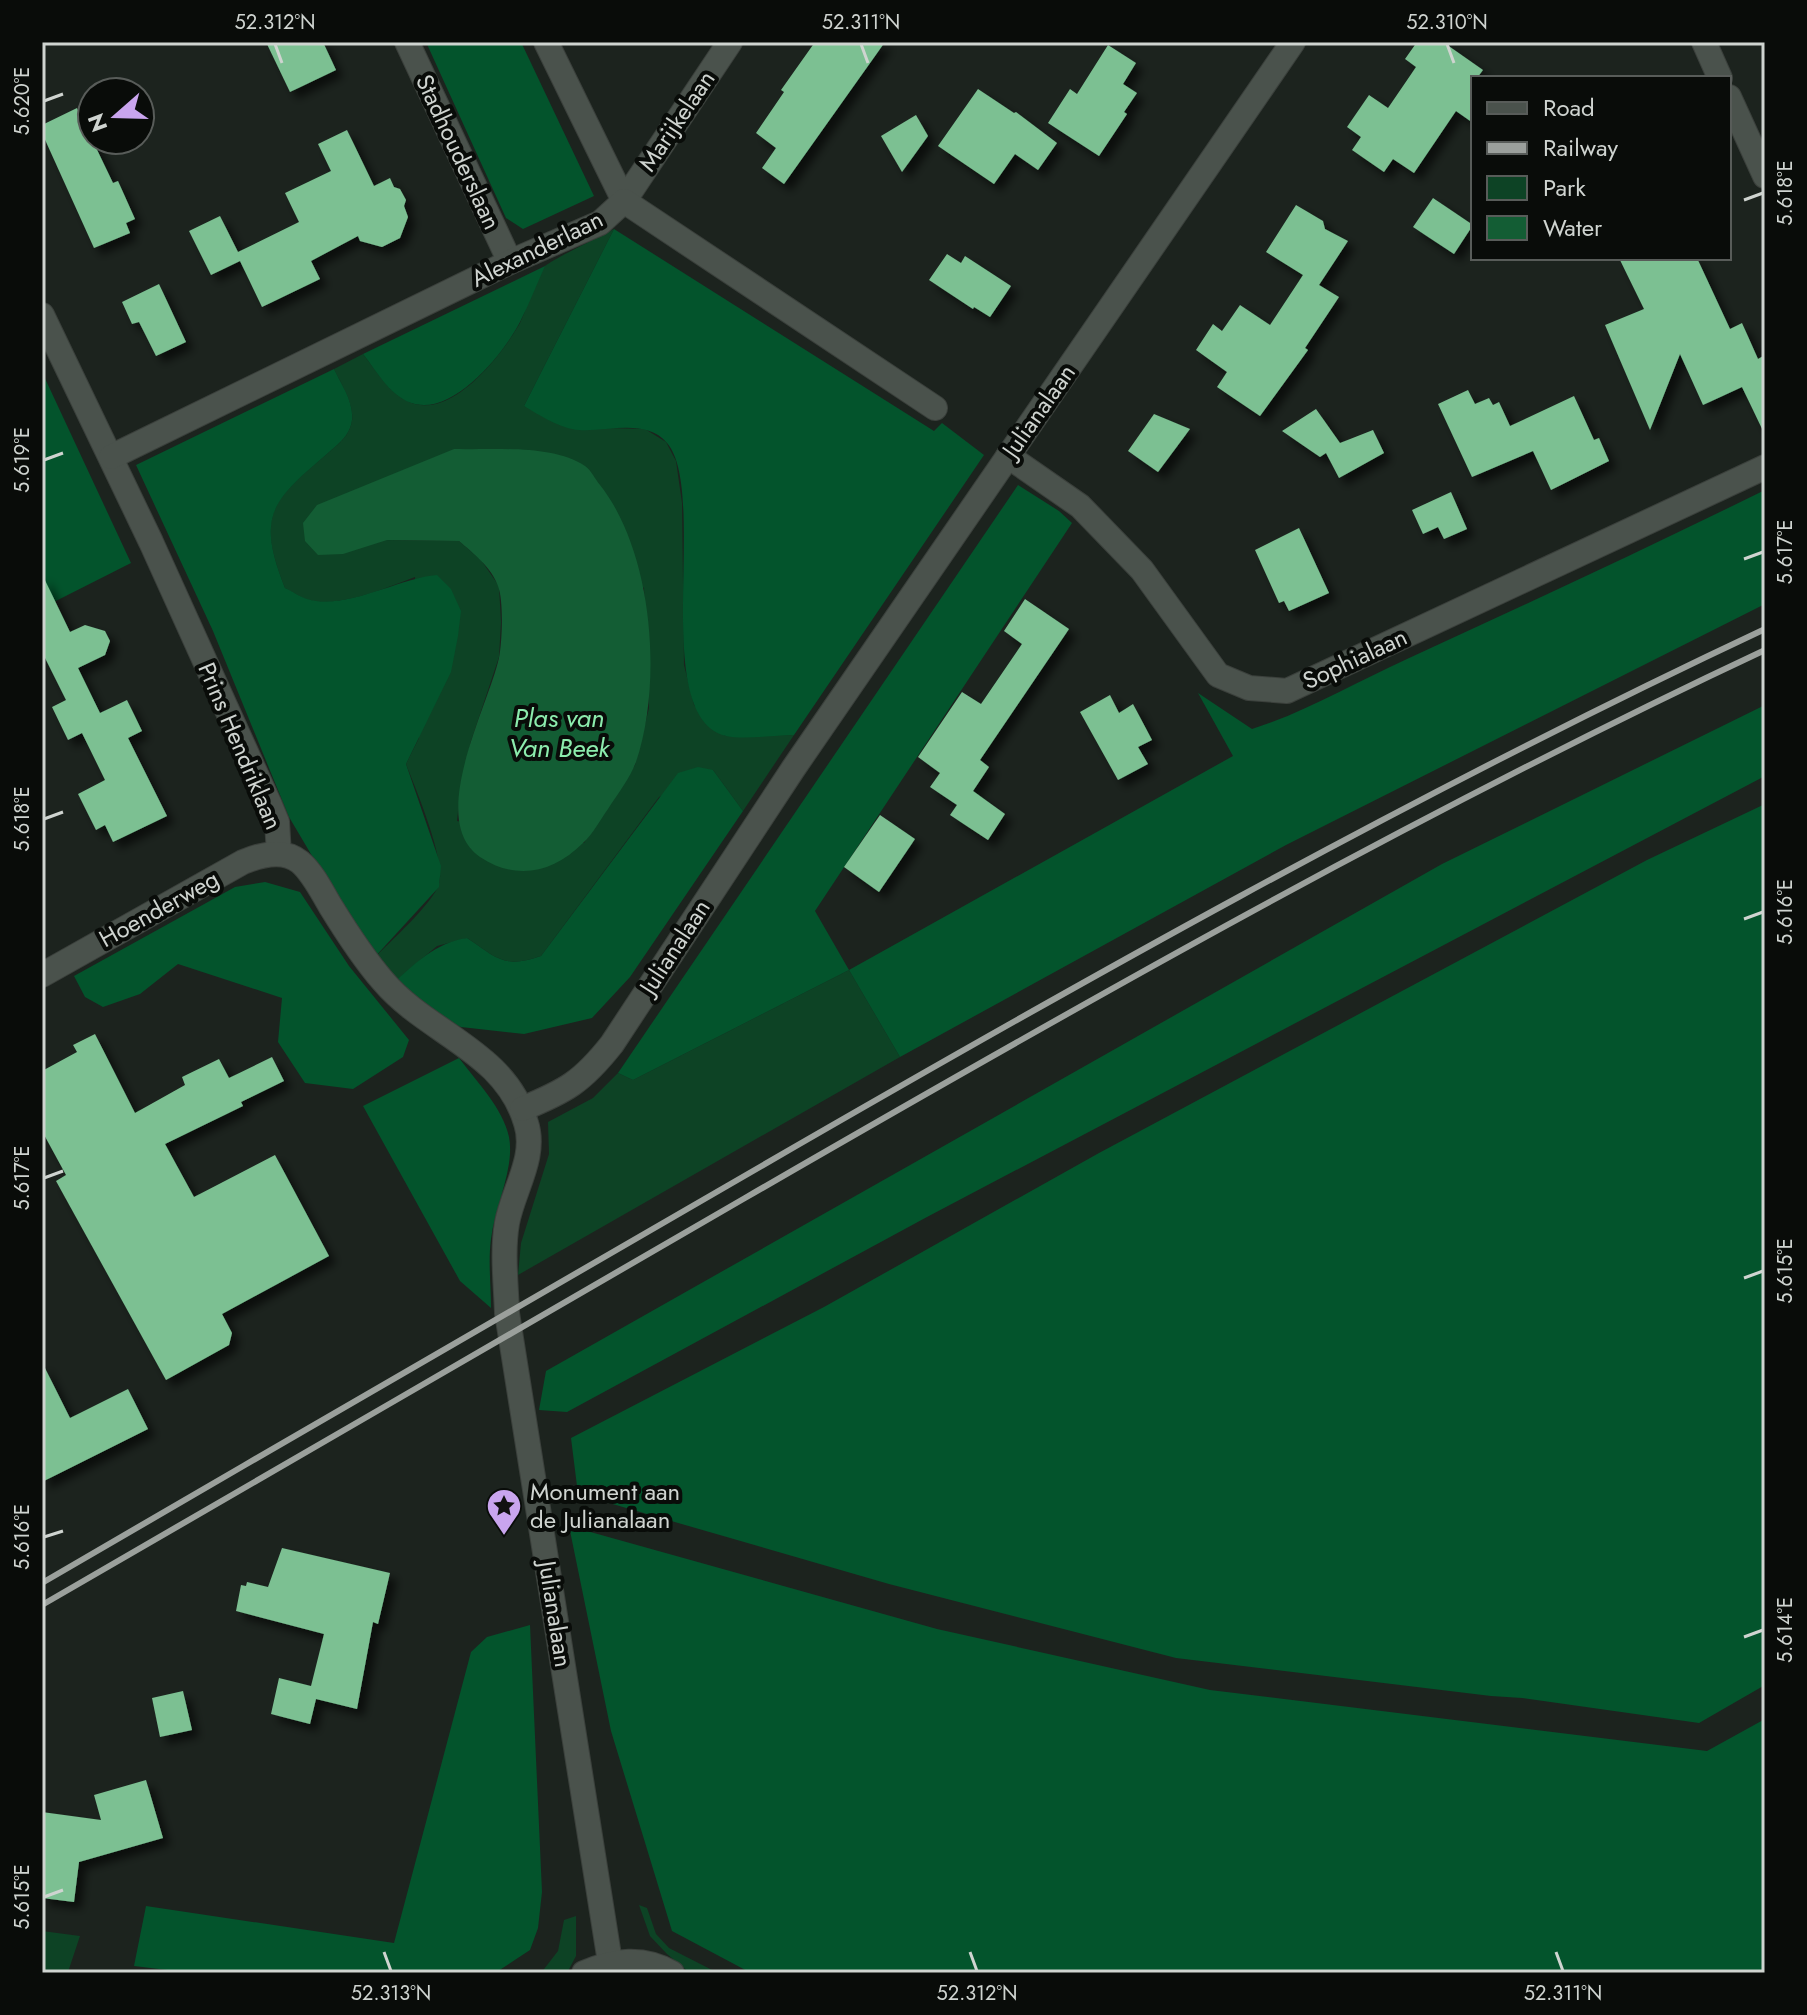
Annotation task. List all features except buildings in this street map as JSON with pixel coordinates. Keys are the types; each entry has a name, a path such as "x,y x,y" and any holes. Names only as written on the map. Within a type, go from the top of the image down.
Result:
{"street":[{"name":"Stadhouderslaan","path":"407,42 510,262"},
{"path":"546,42 624,201"},
{"name":"Marijkelaan","path":"624,201 730,42"},
{"name":"Julianalaan","path":"610,1962 507,1313 507,1223 523,1176 529,1144 522,1109 575,1084 612,1044 793,769 1293,42"},
{"path":"1704,42 1719,76"},
{"path":"1731,101 1765,176"},
{"name":"Alexanderlaan","path":"111,457 510,262 600,223 624,201 935,408"},
{"name":"Prins Hendriklaan","path":"42,315 111,457 270,805 277,822 279,854 293,857 308,871 355,947 384,983 407,1005 475,1052 500,1075 522,1109"},
{"name":"Sophialaan","path":"1008,456 1080,506 1142,570 1218,675 1249,688 1287,691 1765,467"},
{"name":"Hoenderweg","path":"42,975 243,862 279,854"},
{"path":"584,1973 610,1962 641,1961 672,1973"}],"green space":[{"path":"614,229 524,406 611,428 645,429 666,442 676,461 682,503 684,665 694,705 725,736 794,735 743,811 713,770 659,797 541,956 509,961 494,956 467,938 437,946 392,984 373,959 429,901 439,884 440,873 429,825 406,764 419,738 415,577 348,599 308,600 285,588 271,543 274,511 293,484 349,431 351,407 334,369 363,354 386,384 407,401 431,405 446,400 476,379 502,350 520,323 544,267","holes":["455,449 644,588 649,708 635,765 584,843 457,821 461,783 471,741 499,657 499,586 481,560 459,541 387,540 391,476"]},
{"path":"849,970 900,1057 518,1275 521,1243 549,1154 548,1122 593,1098 618,1073 633,1080"},
{"path":"639,1905 647,1908 656,1934 669,1948 718,1973 690,1973 667,1954 650,1936"},
{"path":"576,1916 576,1956 567,1973 541,1973 558,1951 564,1920"},
{"path":"42,1931 80,1936 68,1972 42,1971"}],"shaded area":[{"path":"426,42 521,42 594,196 523,229 506,218"},
{"path":"614,229 934,431 942,423 984,455 794,735 726,736 703,720 690,689 684,648 683,507 679,469 667,443 658,435 637,428 572,429 524,406"},
{"path":"545,266 513,335 476,378 446,400 430,405 415,404 399,397 363,354"},
{"path":"334,369 351,407 351,426 339,443 293,484 274,511 272,543 285,588 307,599 338,601 437,575 451,589 461,611 451,672 406,764 441,866 439,887 373,959 289,817 213,631 136,465"},
{"path":"42,372 131,563 42,608"},
{"path":"1018,485 1072,523 815,911 849,970 633,1080 618,1073"},
{"path":"1765,490 1765,604 1286,845 900,1057 849,970 1233,756 1198,693 1252,729 1272,722"},
{"path":"1765,705 1765,776 927,1217 567,1412 539,1410 546,1371 1442,864"},
{"path":"698,767 713,770 743,811 630,977 592,1018 524,1034 461,1027 421,1008 392,984 436,949 467,938 494,956 509,961 541,956 678,773"},
{"path":"1765,804 1765,1685 1699,1723 1522,1698 1176,1658 889,1584 578,1494 571,1438 824,1307 1099,1153 1647,860"},
{"path":"265,882 300,892 349,966 409,1040 403,1057 353,1089 305,1083 278,1042 282,998 178,964 140,994 103,1007 85,997 74,976 235,887"},
{"path":"459,1058 495,1105 509,1137 507,1174 491,1239 491,1308 460,1281 363,1106"},
{"path":"569,1526 937,1629 1210,1690 1707,1751 1765,1719 1765,1973 751,1973 672,1931 611,1731"},
{"path":"530,1625 542,1892 538,1928 530,1950 495,1973 192,1973 134,1966 146,1906 394,1943 471,1652 487,1637"}],"water":[{"name":"Plas van Van Beek","path":"454,449 539,451 556,454 585,466 618,513 632,545 642,581 648,619 649,695 636,762 587,839 559,861 534,870 507,869 480,857 465,840 459,817 459,791 465,762 500,651 501,601 491,573 459,541 387,540 343,554 318,555 305,541 303,523 317,505"}],"railway":[{"path":"42,1583 1111,967 1500,759 1765,629"},
{"path":"42,1605 1122,983 1505,778 1765,650"}],"place":[{"name":"Monument aan de Julianalaan","path":"504,1537"}]}
